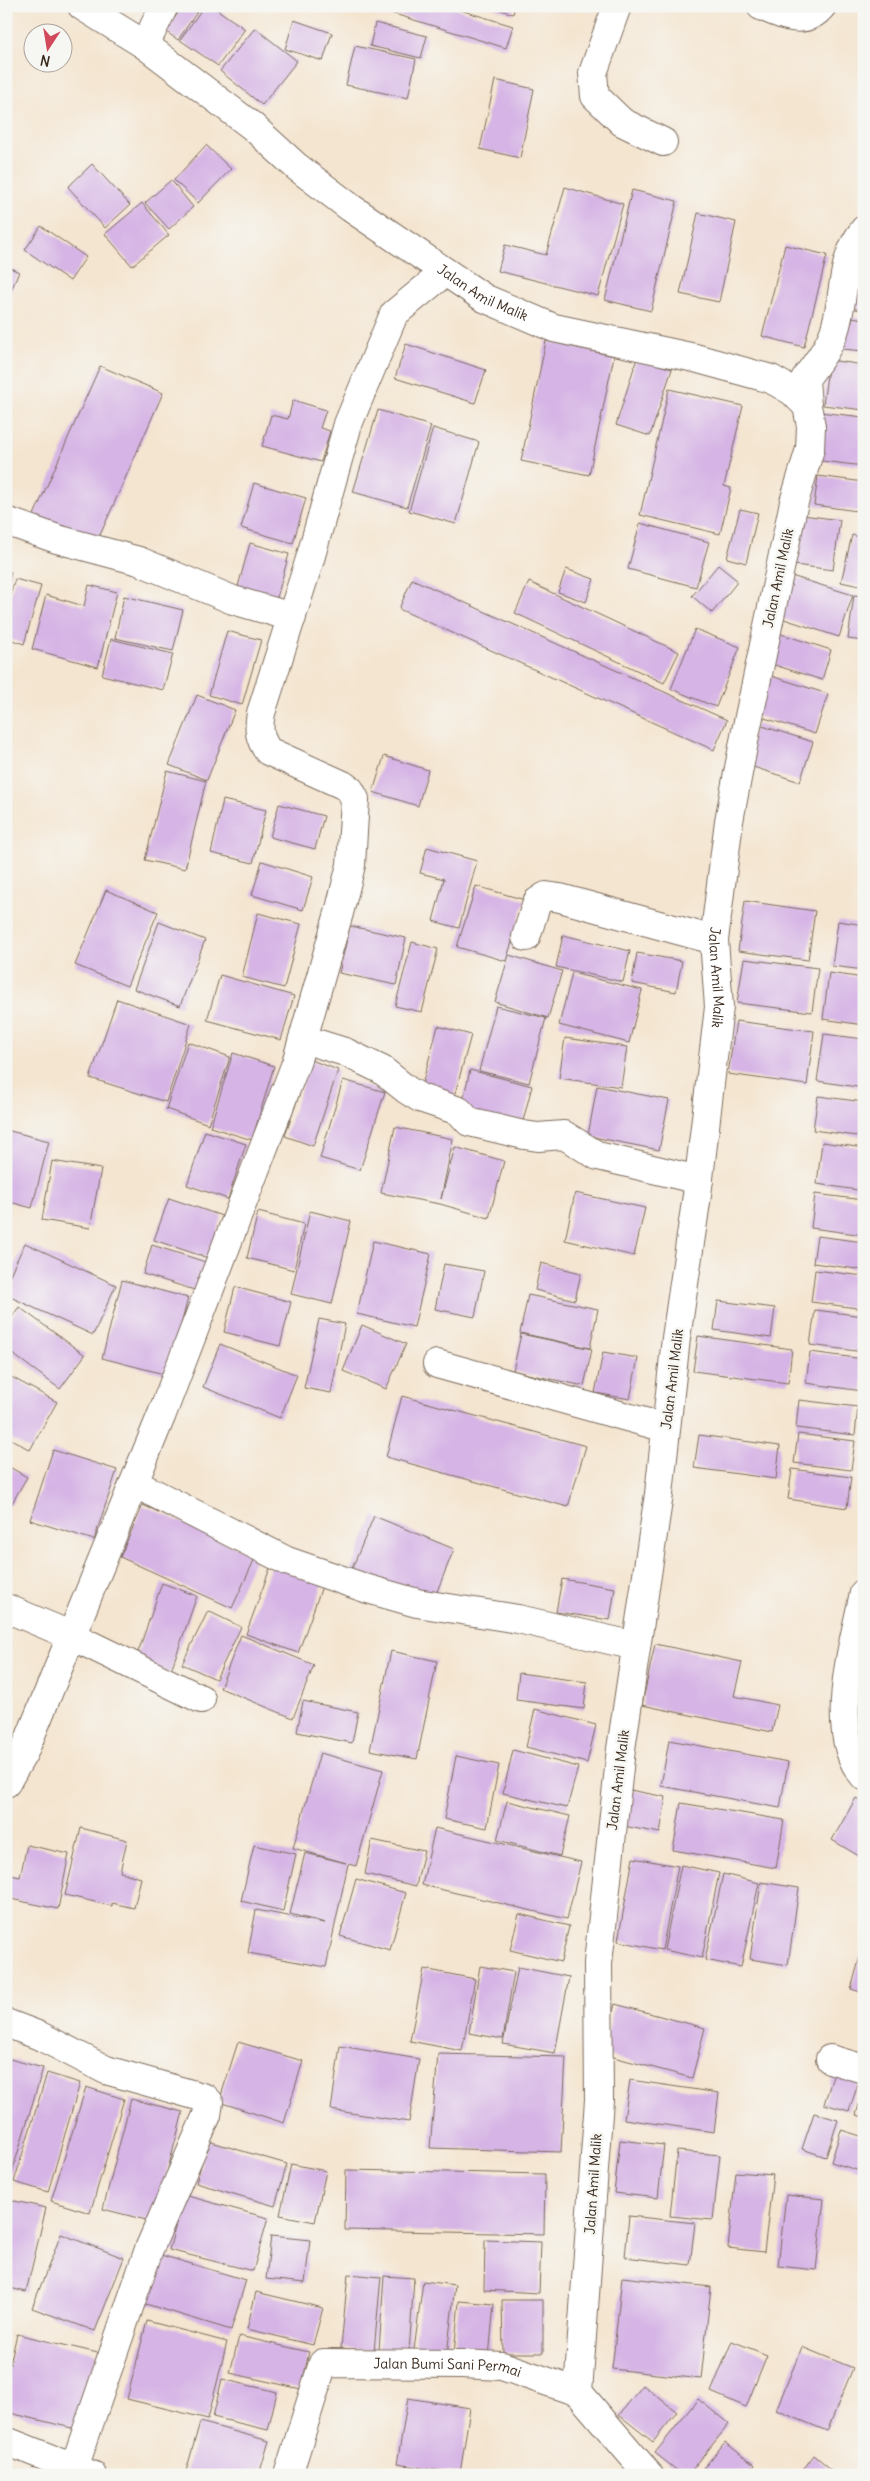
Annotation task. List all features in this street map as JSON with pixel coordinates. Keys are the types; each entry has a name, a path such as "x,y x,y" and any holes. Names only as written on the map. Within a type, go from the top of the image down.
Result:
{"street":[{"name":"Jalan Amil Malik","path":"82,6 145,45 252,126 297,167 351,208 484,298 554,328 695,358 771,379 792,391 807,406 811,426 810,450 794,502 746,731 729,821 714,940 719,1007 659,1494 621,1749 598,1963 599,2100 578,2392"},
{"path":"145,45 164,6"},
{"path":"617,6 594,73 595,96 622,122 663,142"},
{"path":"761,6 785,17 803,19 822,6"},
{"path":"807,406 806,378 821,358 834,333 850,252 853,244 864,230"},
{"path":"6,1783 24,1752 134,1484 238,1219 303,1039 351,865 355,799 350,790 343,785 268,751 261,740 258,728 348,424 394,314 445,272"},
{"path":"6,521 57,539 139,561 233,600 292,617"},
{"path":"526,937 537,902 546,896 560,898 714,940"},
{"path":"303,1039 345,1052 382,1070 420,1098 462,1113 469,1122 538,1137 564,1135 598,1156 699,1180"},
{"path":"436,1364 666,1428"},
{"path":"134,1484 287,1561 368,1589 417,1603 518,1619 636,1646"},
{"path":"864,1593 846,1687 845,1716 846,1742 858,1770 864,1776"},
{"path":"6,1608 72,1636 200,1699"},
{"path":"6,2023 40,2036 106,2070 205,2098 209,2102 207,2116 149,2249 83,2471 6,2441"},
{"path":"830,2058 864,2069"},
{"name":"Jalan Bumi Sani Permai","path":"288,2475 323,2363 502,2366 578,2392"},
{"path":"578,2392 648,2475"}],"building":[{"path":"183,6 201,6 178,40 165,31"},
{"path":"204,6 212,6 245,29 218,66 180,40"},
{"path":"379,6 447,6 513,26 506,48 378,9"},
{"path":"489,6 515,6 513,14"},
{"path":"294,20 332,33 323,61 285,49"},
{"path":"375,23 427,36 421,58 370,46"},
{"path":"255,28 297,61 262,105 220,71"},
{"path":"355,46 416,59 408,98 346,85"},
{"path":"495,80 534,89 520,158 480,149"},
{"path":"206,145 231,169 198,203 174,180"},
{"path":"92,164 130,205 105,228 68,187"},
{"path":"171,180 193,207 169,229 145,203"},
{"path":"565,187 623,204 598,296 498,271 505,245 546,255"},
{"path":"632,190 677,201 651,311 605,300"},
{"path":"142,203 169,235 132,266 105,234"},
{"path":"698,213 736,222 719,302 680,294"},
{"path":"41,226 86,257 70,281 25,250"},
{"path":"785,245 827,255 804,347 762,336"},
{"path":"6,266 19,272 6,302"},
{"path":"852,272 864,273 864,310 847,308"},
{"path":"846,316 864,319 864,351 842,349"},
{"path":"546,341 614,356 589,475 521,461"},
{"path":"406,344 486,370 475,403 395,378"},
{"path":"637,358 672,369 650,436 616,425"},
{"path":"829,360 864,365 864,410 823,405"},
{"path":"100,366 163,393 97,542 34,515"},
{"path":"669,389 743,406 724,486 731,488 720,534 640,515"},
{"path":"293,400 326,410 320,428 330,431 321,462 262,446 271,415 288,419"},
{"path":"378,410 431,426 407,507 353,492"},
{"path":"819,412 864,417 864,466 813,460"},
{"path":"433,428 479,442 456,524 409,511"},
{"path":"818,476 864,482 864,512 814,505"},
{"path":"254,483 306,498 293,543 241,528"},
{"path":"740,509 758,513 746,563 727,558"},
{"path":"795,514 840,520 833,570 787,564"},
{"path":"640,523 709,542 696,587 628,569"},
{"path":"852,535 864,538 864,587 841,582"},
{"path":"250,543 289,554 276,601 237,590"},
{"path":"718,565 738,581 712,613 692,596"},
{"path":"566,569 594,579 586,602 558,592"},
{"path":"6,570 11,572 7,589 6,589"},
{"path":"788,575 853,595 839,637 775,616"},
{"path":"15,579 41,586 24,644 6,638 6,609"},
{"path":"412,579 727,720 714,750 399,609"},
{"path":"529,582 679,652 664,683 515,613"},
{"path":"89,585 117,592 98,667 32,649 46,595 84,606"},
{"path":"854,595 864,596 864,641 848,639"},
{"path":"124,596 183,610 173,651 115,638"},
{"path":"695,629 740,647 716,707 671,689"},
{"path":"227,631 261,640 242,705 209,695"},
{"path":"775,632 831,650 822,680 765,662"},
{"path":"111,639 173,654 163,690 102,675"},
{"path":"768,675 828,694 815,734 755,715"},
{"path":"197,695 235,710 207,780 169,765"},
{"path":"756,724 813,742 800,782 744,764"},
{"path":"384,756 428,770 418,806 373,792"},
{"path":"167,771 206,781 185,869 145,860"},
{"path":"223,800 266,810 253,863 211,853"},
{"path":"279,804 324,816 315,849 270,837"},
{"path":"427,847 477,861 459,928 433,921 444,879 420,873"},
{"path":"262,861 313,877 303,910 252,895"},
{"path":"476,886 525,900 506,961 457,947"},
{"path":"106,890 158,912 127,986 75,965"},
{"path":"745,901 815,911 808,960 738,951"},
{"path":"258,913 301,924 284,988 242,977"},
{"path":"838,921 864,925 864,970 832,966"},
{"path":"159,922 205,940 180,1006 134,989"},
{"path":"350,926 406,938 396,985 339,973"},
{"path":"563,935 630,951 623,982 556,967"},
{"path":"412,942 438,949 422,1012 395,1006"},
{"path":"637,953 682,961 676,992 632,983"},
{"path":"509,955 562,971 548,1018 495,1002"},
{"path":"744,959 818,968 812,1012 737,1003"},
{"path":"572,973 642,990 629,1043 559,1025"},
{"path":"829,973 864,978 864,1025 823,1019"},
{"path":"220,975 294,996 281,1040 207,1020"},
{"path":"117,999 191,1024 166,1102 90,1078"},
{"path":"496,1006 546,1018 529,1083 479,1071"},
{"path":"736,1021 814,1031 807,1085 728,1074"},
{"path":"438,1026 471,1035 453,1101 420,1092"},
{"path":"824,1034 864,1039 864,1088 817,1081"},
{"path":"565,1038 627,1047 621,1087 559,1078"},
{"path":"188,1042 230,1057 208,1124 166,1109"},
{"path":"233,1053 274,1066 252,1140 210,1127"},
{"path":"311,1060 338,1070 313,1146 285,1136"},
{"path":"470,1070 532,1086 522,1125 461,1109"},
{"path":"343,1080 385,1092 360,1170 320,1158"},
{"path":"597,1086 669,1100 659,1150 588,1136"},
{"path":"818,1096 864,1102 864,1137 813,1130"},
{"path":"395,1127 453,1139 441,1199 455,1147 504,1161 489,1218 440,1204 381,1193"},
{"path":"6,1130 49,1141 32,1208 6,1201"},
{"path":"205,1131 246,1144 228,1199 187,1185"},
{"path":"822,1142 864,1148 864,1191 817,1184"},
{"path":"52,1161 101,1169 90,1228 42,1220"},
{"path":"575,1193 645,1208 634,1256 565,1240"},
{"path":"815,1194 864,1200 864,1235 811,1228"},
{"path":"169,1198 222,1216 208,1258 154,1240"},
{"path":"310,1211 351,1221 332,1304 291,1294"},
{"path":"258,1212 304,1224 294,1270 247,1258"},
{"path":"817,1236 864,1242 864,1270 813,1263"},
{"path":"373,1241 431,1254 414,1327 357,1314"},
{"path":"25,1243 116,1285 93,1335 6,1295 6,1283"},
{"path":"152,1245 209,1263 201,1292 143,1274"},
{"path":"541,1263 581,1273 575,1300 535,1290"},
{"path":"444,1264 484,1271 475,1317 435,1309"},
{"path":"815,1270 864,1276 864,1309 811,1302"},
{"path":"122,1280 188,1298 168,1375 102,1358"},
{"path":"235,1287 291,1302 280,1346 224,1332"},
{"path":"528,1295 598,1309 590,1348 520,1333"},
{"path":"718,1301 775,1308 771,1338 714,1330"},
{"path":"19,1307 85,1355 60,1389 6,1349 6,1325"},
{"path":"815,1310 864,1316 864,1352 810,1345"},
{"path":"319,1319 345,1324 331,1393 304,1388"},
{"path":"362,1325 406,1344 386,1389 343,1371"},
{"path":"521,1334 592,1349 584,1386 513,1371"},
{"path":"698,1336 792,1349 788,1383 693,1371"},
{"path":"220,1344 297,1375 280,1418 203,1387"},
{"path":"603,1352 638,1358 630,1399 595,1393"},
{"path":"810,1352 864,1359 862,1391 806,1383"},
{"path":"6,1374 57,1402 30,1450 6,1436"},
{"path":"402,1396 586,1446 568,1507 386,1457"},
{"path":"799,1400 858,1407 855,1435 796,1428"},
{"path":"798,1434 855,1441 851,1470 794,1463"},
{"path":"699,1435 780,1446 776,1479 694,1468"},
{"path":"53,1450 117,1470 94,1540 30,1520"},
{"path":"6,1465 27,1477 11,1505 6,1503"},
{"path":"792,1469 851,1477 847,1508 788,1499"},
{"path":"143,1505 256,1556 232,1608 120,1557"},
{"path":"374,1516 454,1549 432,1604 351,1571"},
{"path":"273,1560 325,1578 298,1653 246,1634"},
{"path":"562,1579 615,1588 610,1620 556,1612"},
{"path":"162,1583 197,1596 170,1673 135,1661"},
{"path":"208,1611 241,1627 216,1679 182,1664"},
{"path":"241,1635 314,1665 293,1718 220,1688"},
{"path":"655,1644 742,1662 734,1696 778,1705 772,1732 642,1705"},
{"path":"391,1651 437,1661 417,1759 370,1750"},
{"path":"519,1673 587,1682 584,1709 516,1700"},
{"path":"303,1701 358,1712 352,1743 297,1732"},
{"path":"535,1709 596,1725 587,1763 526,1747"},
{"path":"669,1740 788,1762 780,1808 661,1786"},
{"path":"513,1750 578,1767 567,1808 503,1793"},
{"path":"320,1753 383,1770 356,1866 348,1864 326,1967 248,1953 256,1910 325,1923 290,1914 305,1853 346,1863 293,1848"},
{"path":"456,1756 499,1765 487,1828 444,1819"},
{"path":"625,1789 666,1797 660,1833 618,1825"},
{"path":"856,1798 864,1802 864,1859 832,1840"},
{"path":"507,1801 570,1816 560,1856 497,1840"},
{"path":"681,1803 784,1820 776,1868 673,1850"},
{"path":"81,1828 127,1840 120,1872 141,1878 134,1908 112,1903 112,1906 65,1895"},
{"path":"435,1828 581,1862 567,1919 422,1885"},
{"path":"372,1840 424,1851 416,1886 365,1874"},
{"path":"27,1845 69,1854 58,1909 6,1898 6,1874 20,1877"},
{"path":"254,1845 296,1854 283,1911 241,1901"},
{"path":"633,1858 678,1866 662,1950 618,1941"},
{"path":"681,1865 719,1873 702,1958 664,1950"},
{"path":"723,1874 759,1883 741,1967 705,1960"},
{"path":"356,1879 406,1893 390,1950 340,1936"},
{"path":"761,1882 799,1888 788,1965 750,1959"},
{"path":"519,1914 569,1926 561,1962 510,1950"},
{"path":"864,1946 864,1993 851,1989"},
{"path":"480,1966 514,1972 503,2039 469,2033"},
{"path":"518,1967 569,1977 555,2053 503,2044"},
{"path":"424,1969 475,1979 462,2051 410,2041"},
{"path":"615,2004 705,2028 692,2078 602,2054"},
{"path":"238,2042 303,2061 284,2123 219,2102"},
{"path":"340,2046 419,2059 409,2122 331,2110"},
{"path":"438,2054 566,2057 561,2152 430,2148"},
{"path":"6,2058 43,2068 10,2179 6,2178"},
{"path":"836,2067 861,2075 849,2111 824,2104"},
{"path":"47,2073 80,2083 48,2192 14,2182"},
{"path":"630,2080 719,2093 714,2132 624,2119"},
{"path":"86,2087 124,2099 90,2213 51,2201"},
{"path":"864,2090 864,2117 856,2115"},
{"path":"131,2099 183,2112 154,2222 103,2209"},
{"path":"814,2113 838,2120 826,2157 802,2149"},
{"path":"841,2130 864,2137 863,2172 831,2162"},
{"path":"620,2140 664,2145 658,2198 614,2193"},
{"path":"208,2141 287,2164 275,2206 196,2183"},
{"path":"677,2151 720,2155 713,2220 670,2216"},
{"path":"291,2164 326,2171 315,2222 280,2215"},
{"path":"346,2170 545,2174 544,2234 345,2230"},
{"path":"736,2172 773,2175 764,2252 728,2248"},
{"path":"184,2195 268,2218 253,2271 169,2250"},
{"path":"786,2195 824,2199 816,2270 778,2266"},
{"path":"6,2199 46,2208 26,2292 6,2287"},
{"path":"629,2216 695,2223 690,2265 625,2257"},
{"path":"61,2234 124,2258 95,2331 32,2308"},
{"path":"271,2236 310,2240 305,2283 266,2279"},
{"path":"485,2240 541,2242 539,2293 484,2290"},
{"path":"154,2253 246,2280 231,2330 139,2302"},
{"path":"348,2274 381,2277 374,2351 341,2348"},
{"path":"384,2276 414,2278 409,2353 379,2351"},
{"path":"622,2277 711,2287 701,2379 612,2369"},
{"path":"423,2281 455,2285 447,2355 414,2350"},
{"path":"256,2292 323,2308 313,2345 247,2329"},
{"path":"502,2300 543,2300 543,2353 503,2353"},
{"path":"459,2301 494,2304 489,2357 454,2354"},
{"path":"147,2321 227,2342 208,2419 127,2399"},
{"path":"17,2334 98,2353 80,2430 6,2412 6,2381"},
{"path":"239,2336 309,2352 301,2389 230,2373"},
{"path":"732,2341 767,2355 746,2407 711,2392"},
{"path":"802,2347 853,2368 827,2431 776,2410"},
{"path":"222,2379 277,2392 268,2430 213,2417"},
{"path":"643,2385 677,2412 653,2442 619,2415"},
{"path":"408,2398 470,2408 460,2474 397,2464"},
{"path":"698,2399 729,2424 688,2475 683,2475 655,2453"},
{"path":"200,2422 269,2441 259,2475 185,2475"},
{"path":"725,2442 754,2465 747,2475 698,2475"},
{"path":"814,2455 838,2475 799,2475"}]}
